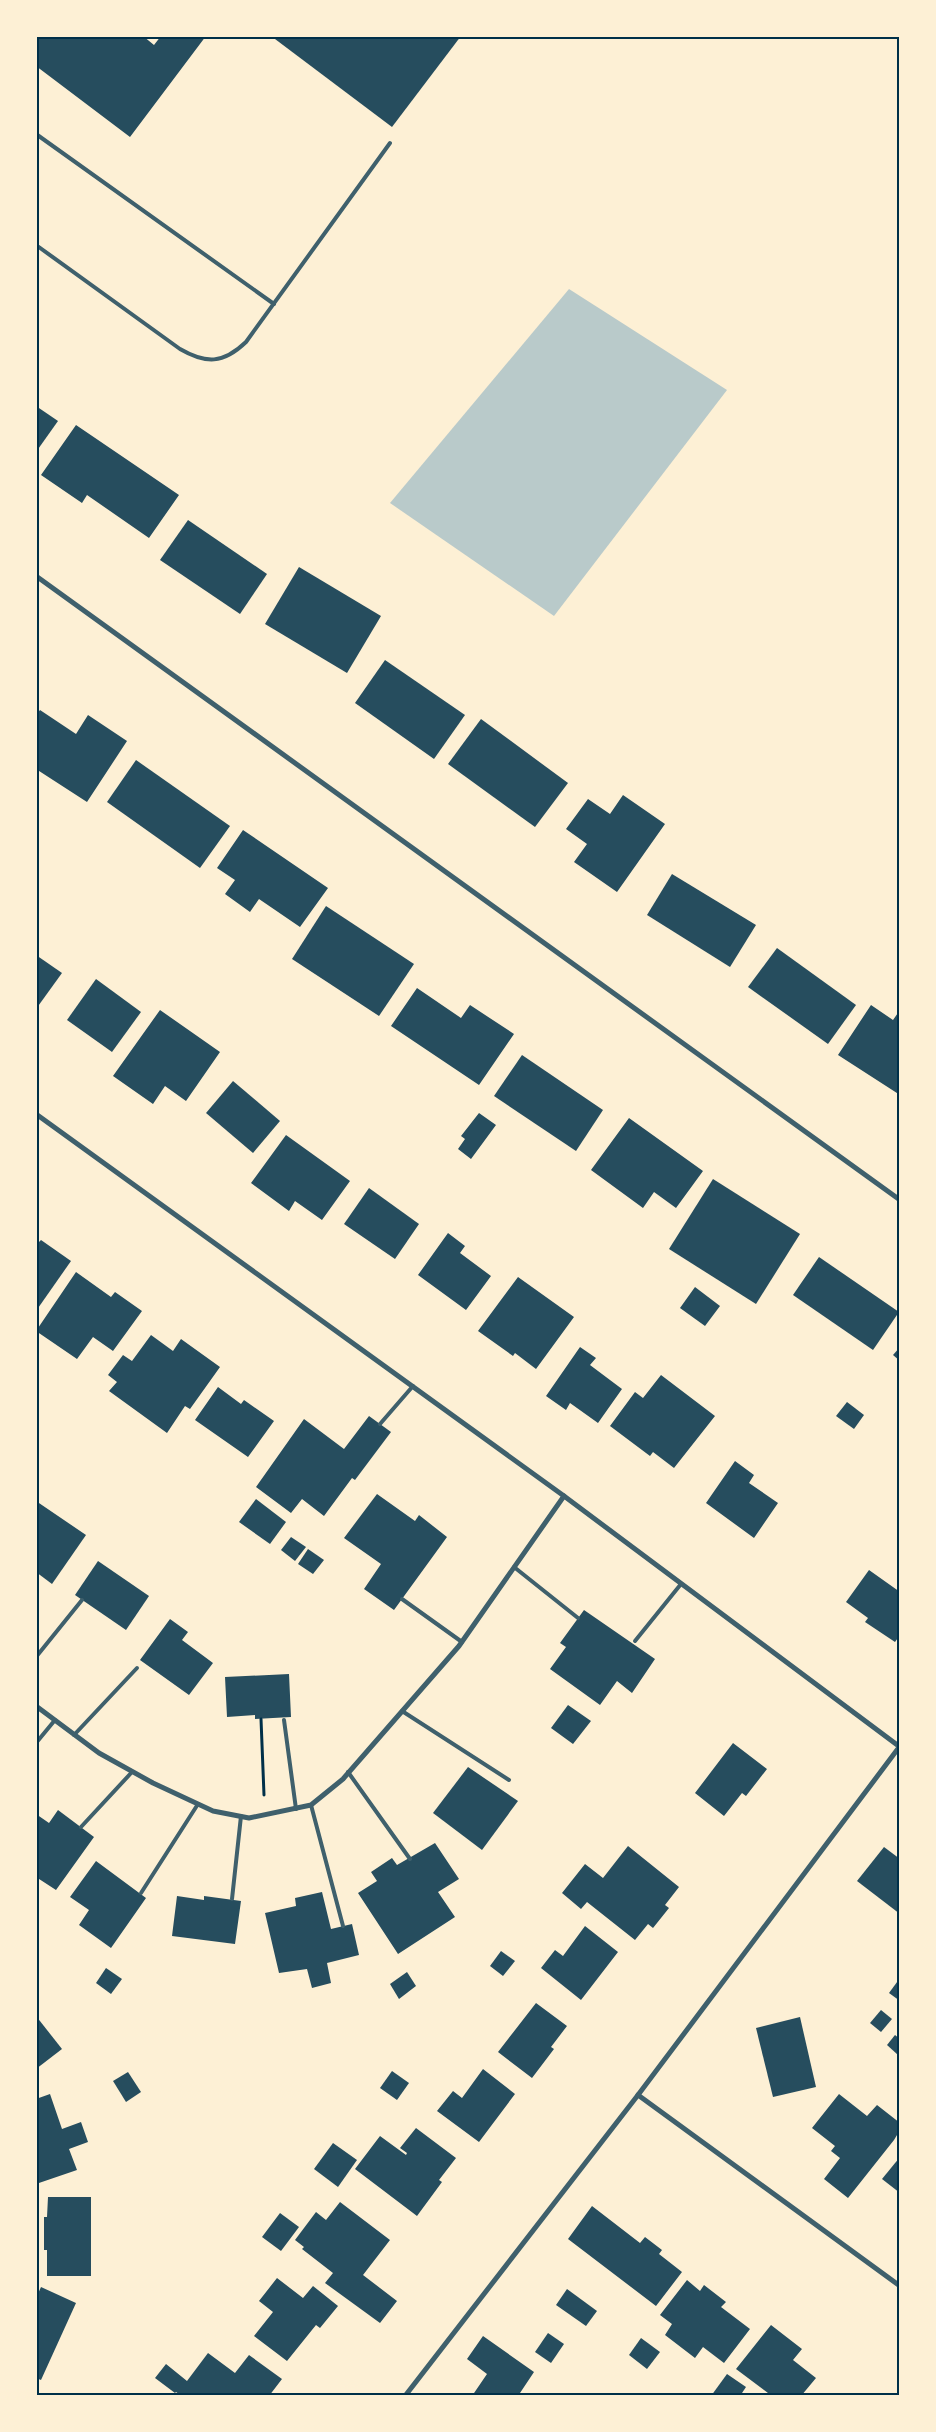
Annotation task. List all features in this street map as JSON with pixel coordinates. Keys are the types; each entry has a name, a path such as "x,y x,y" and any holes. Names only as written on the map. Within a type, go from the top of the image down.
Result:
{"street":[{"path":"36,576 900,1200"},
{"path":"36,1114 564,1496 900,1747 638,2095 405,2396"},
{"path":"36,1706 99,1753 132,1772 213,1811 249,1818 311,1805 348,1772 462,1642 564,1496"},
{"path":"638,2095 900,2286"}],"lane":[{"path":"36,134 274,304"},
{"path":"36,246 158,334 195,357 209,360 230,355 246,342 390,143"},
{"path":"380,1424 412,1386"},
{"path":"514,1567 578,1618"},
{"path":"635,1641 682,1584"},
{"path":"402,1599 462,1642"},
{"path":"36,1656 82,1600"},
{"path":"74,1735 137,1668"},
{"path":"402,1711 509,1780"},
{"path":"36,1743 55,1720"},
{"path":"284,1720 296,1809"},
{"path":"81,1827 132,1772"},
{"path":"348,1772 410,1859"},
{"path":"141,1893 198,1804"},
{"path":"311,1805 343,1926"},
{"path":"232,1900 241,1816"}],"path":[{"path":"261,1719 265,1815"}],"shaded area":[{"path":"569,289 727,390 554,616 390,503"}],"building":[{"path":"36,36 143,36 154,45 161,36 206,36 130,137 36,66"},
{"path":"271,36 461,36 392,127"},
{"path":"36,406 58,421 36,452"},
{"path":"76,425 179,495 149,538 87,495 82,503 41,475"},
{"path":"188,520 267,574 240,614 160,560"},
{"path":"299,567 381,616 347,673 265,624"},
{"path":"385,660 465,715 434,759 355,703"},
{"path":"40,710 76,734 88,715 127,741 87,802 36,769 36,715"},
{"path":"481,719 568,783 535,827 448,764"},
{"path":"136,760 230,826 200,868 107,802"},
{"path":"623,795 665,824 617,892 574,862 587,844 566,829 588,799 610,814"},
{"path":"243,830 328,888 300,927 259,899 250,912 225,894 235,880 217,868"},
{"path":"672,874 756,925 730,967 647,915"},
{"path":"326,906 414,964 379,1016 292,959"},
{"path":"777,948 856,1005 828,1044 748,987"},
{"path":"36,955 62,973 36,1009"},
{"path":"96,979 141,1012 112,1052 67,1020"},
{"path":"417,988 461,1018 470,1005 514,1034 479,1085 391,1026"},
{"path":"871,1005 893,1020 900,1010 900,1095 838,1055"},
{"path":"160,1010 220,1052 186,1101 165,1086 153,1104 113,1076"},
{"path":"522,1055 603,1110 576,1151 494,1096"},
{"path":"233,1081 280,1121 253,1153 206,1113"},
{"path":"479,1113 496,1125 471,1159 458,1149 465,1139 461,1136"},
{"path":"629,1118 703,1171 676,1208 654,1192 643,1208 591,1170"},
{"path":"286,1135 350,1181 322,1220 295,1201 289,1211 251,1183"},
{"path":"713,1179 800,1234 756,1304 669,1249"},
{"path":"369,1188 419,1224 395,1259 344,1224"},
{"path":"448,1233 465,1246 460,1253 491,1276 466,1310 418,1275"},
{"path":"41,1240 71,1261 36,1311 36,1245"},
{"path":"819,1257 899,1312 873,1350 793,1295"},
{"path":"76,1272 111,1297 115,1292 142,1311 113,1351 93,1337 77,1359 36,1331"},
{"path":"518,1277 574,1317 536,1369 515,1353 513,1356 478,1331"},
{"path":"695,1287 720,1306 705,1326 680,1308"},
{"path":"151,1335 173,1351 181,1339 220,1367 190,1409 185,1406 167,1433 109,1391 117,1382 108,1375 123,1355 132,1361"},
{"path":"580,1347 596,1358 590,1365 622,1389 598,1423 570,1403 566,1410 546,1396"},
{"path":"900,1347 900,1361 893,1355"},
{"path":"661,1375 715,1416 674,1468 653,1452 650,1456 610,1426 635,1392 643,1398"},
{"path":"218,1387 241,1404 244,1400 274,1421 248,1457 195,1420"},
{"path":"847,1402 864,1415 854,1429 836,1416"},
{"path":"369,1416 391,1432 355,1480 352,1478 324,1516 302,1499 291,1513 256,1487 304,1419 344,1449"},
{"path":"735,1461 754,1475 749,1483 778,1503 754,1538 706,1503"},
{"path":"377,1494 415,1521 419,1515 447,1537 394,1610 364,1589 381,1564 344,1538"},
{"path":"256,1499 286,1522 270,1544 239,1522"},
{"path":"36,1501 86,1535 52,1584 36,1572"},
{"path":"291,1537 306,1547 295,1561 281,1550"},
{"path":"308,1549 324,1560 313,1574 298,1564"},
{"path":"98,1561 149,1596 126,1630 75,1595"},
{"path":"869,1570 900,1592 900,1635 895,1642 865,1622 868,1618 846,1602"},
{"path":"584,1610 655,1659 632,1693 617,1681 600,1705 550,1669 566,1647 560,1643"},
{"path":"170,1619 188,1632 182,1640 213,1663 189,1695 140,1660"},
{"path":"289,1674 291,1717 255,1719 255,1715 227,1717 225,1677"},
{"path":"568,1705 591,1721 573,1744 551,1728"},
{"path":"733,1743 767,1769 746,1796 742,1793 724,1816 695,1793"},
{"path":"468,1767 518,1801 482,1850 433,1813"},
{"path":"58,1810 94,1837 56,1890 36,1877 36,1814 49,1823"},
{"path":"435,1843 459,1879 438,1892 455,1917 398,1954 358,1893 377,1881 371,1872 392,1858 397,1865"},
{"path":"628,1846 679,1887 665,1905 669,1908 653,1928 648,1924 635,1940 587,1902 581,1909 562,1893 585,1864 603,1878"},
{"path":"884,1847 900,1859 900,1914 857,1881"},
{"path":"96,1861 146,1898 111,1948 79,1925 89,1910 70,1897"},
{"path":"322,1892 331,1929 352,1924 359,1955 327,1963 331,1983 312,1988 307,1969 279,1973 265,1913 296,1906 295,1898"},
{"path":"177,1896 204,1900 204,1896 241,1901 235,1944 172,1936"},
{"path":"585,1926 618,1952 581,2000 541,1968 555,1950 563,1956"},
{"path":"501,1951 515,1961 503,1976 490,1966"},
{"path":"106,1968 122,1979 111,1994 96,1983"},
{"path":"407,1972 416,1986 399,1999 390,1984"},
{"path":"900,1978 900,2001 889,1993"},
{"path":"536,2003 567,2026 551,2047 554,2049 532,2078 498,2052"},
{"path":"881,2010 892,2019 881,2032 870,2023"},
{"path":"36,2016 62,2049 36,2069"},
{"path":"800,2017 816,2087 773,2097 756,2028"},
{"path":"895,2035 900,2039 898,2055 887,2045"},
{"path":"483,2069 515,2094 479,2142 437,2111 453,2091 462,2098"},
{"path":"392,2071 409,2083 397,2100 380,2088"},
{"path":"128,2072 141,2092 126,2102 113,2081"},
{"path":"50,2094 62,2129 81,2122 88,2142 69,2149 77,2170 36,2184 36,2099"},
{"path":"839,2094 867,2116 877,2105 900,2123 900,2130 894,2140 848,2198 824,2179 840,2158 831,2151 835,2146 812,2128"},
{"path":"416,2128 456,2158 439,2180 442,2182 417,2216 355,2169 380,2136 406,2155 407,2153 400,2148"},
{"path":"333,2143 357,2160 338,2187 314,2169"},
{"path":"900,2157 900,2193 882,2179"},
{"path":"48,2197 91,2197 91,2276 47,2276 47,2250 44,2250 44,2217 47,2217"},
{"path":"340,2202 390,2240 363,2275 397,2301 380,2323 325,2283 333,2273 302,2249 304,2247 295,2240 316,2212 326,2220"},
{"path":"592,2206 640,2243 645,2237 662,2250 659,2254 682,2272 656,2306 568,2239"},
{"path":"280,2213 299,2227 281,2251 262,2237"},
{"path":"277,2278 303,2298 313,2286 338,2306 320,2328 316,2325 287,2361 254,2336 273,2312 259,2301"},
{"path":"687,2280 700,2291 704,2285 726,2302 721,2307 750,2329 724,2363 703,2347 695,2358 665,2335 672,2324 660,2315"},
{"path":"41,2287 76,2303 41,2380 36,2378 36,2298"},
{"path":"567,2289 597,2311 586,2326 556,2305"},
{"path":"771,2325 802,2349 793,2360 816,2378 801,2396 772,2396 736,2369"},
{"path":"548,2333 564,2344 551,2363 535,2352"},
{"path":"483,2336 534,2372 520,2393 523,2396 472,2396 487,2374 467,2359"},
{"path":"641,2338 660,2352 647,2369 629,2355"},
{"path":"208,2353 235,2373 249,2355 282,2379 269,2396 182,2396 155,2378 166,2364 187,2381"},
{"path":"727,2374 746,2387 740,2396 711,2396"}]}
